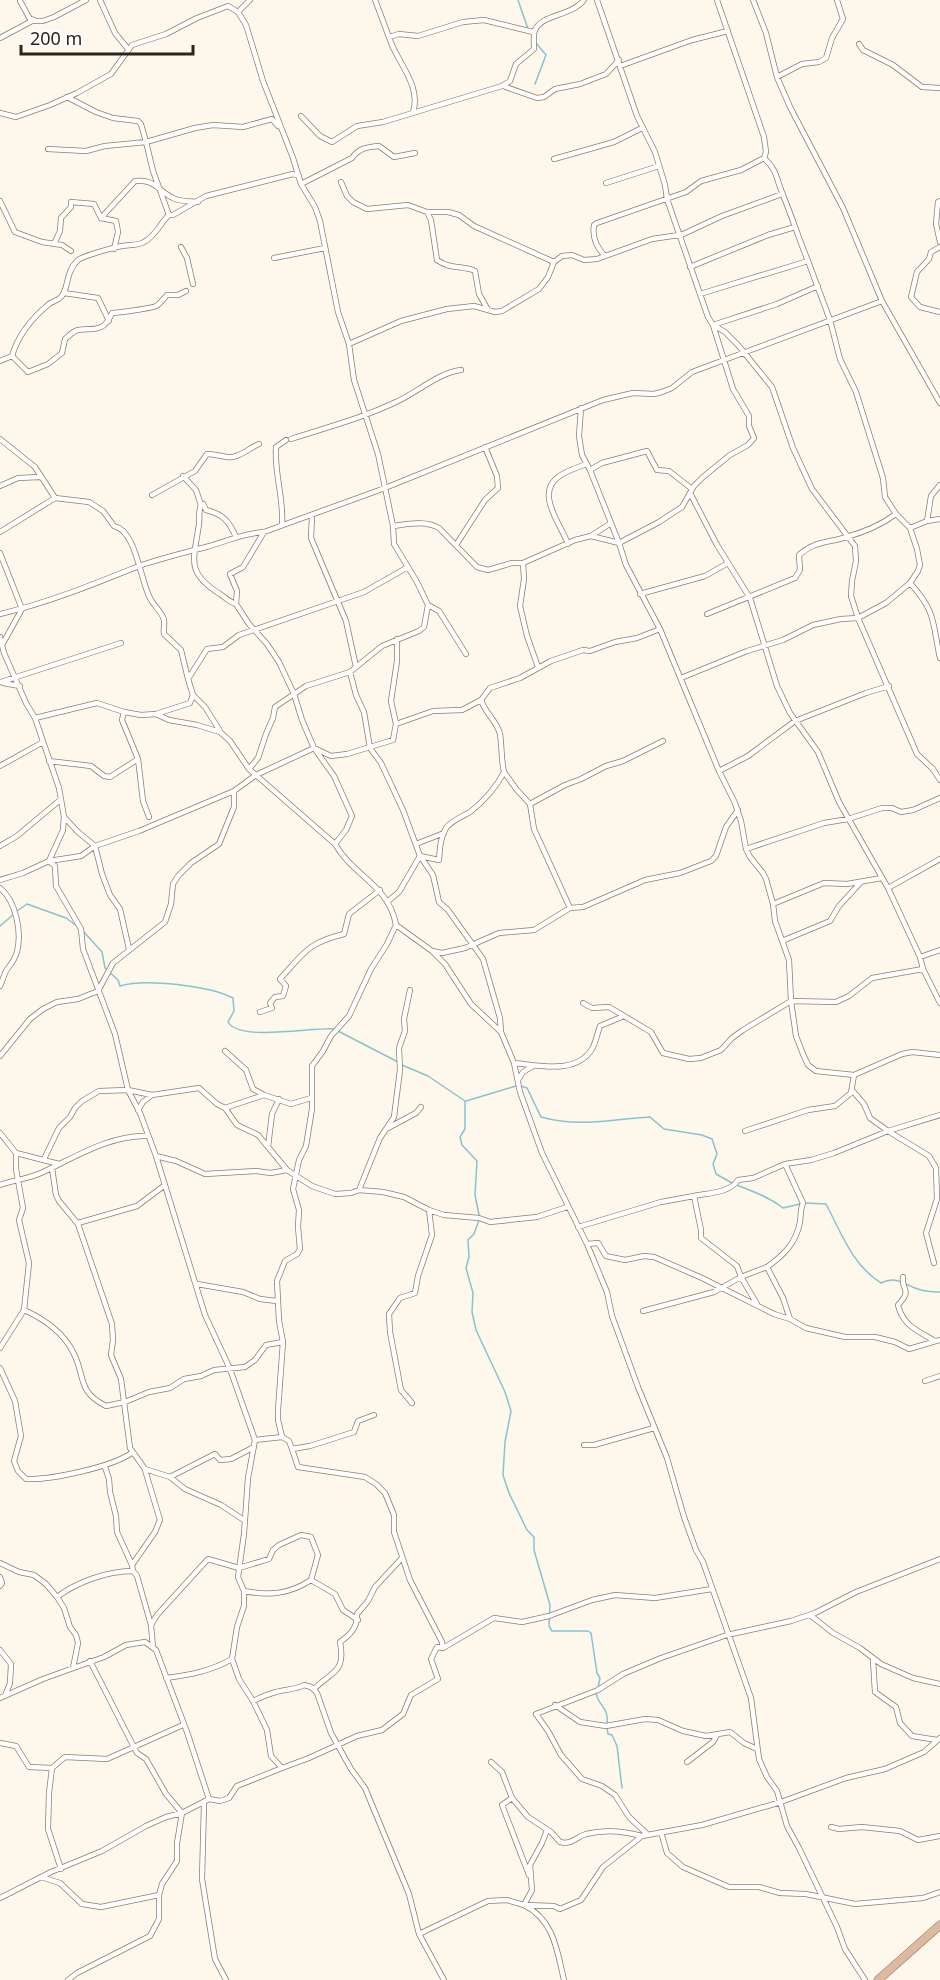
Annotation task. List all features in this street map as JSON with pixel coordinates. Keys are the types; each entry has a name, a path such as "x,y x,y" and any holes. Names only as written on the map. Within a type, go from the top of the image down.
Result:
{"main road":[{"path":"878,1980 940,1925"}],"street":[{"path":"0,38 32,21 54,17 86,0"},
{"path":"100,0 114,33 128,49"},
{"path":"238,12 250,0"},
{"path":"375,0 389,37 412,84 416,104 413,112"},
{"path":"301,116 320,136 332,142 357,126 383,122 502,86 510,81 516,64 534,49 533,32 542,22 574,10 584,0"},
{"path":"597,0 642,128 655,152 667,199 708,317 713,325 725,332 744,352 772,387 793,448 812,489 855,546 857,552 851,596 858,618 917,754 933,769 940,780"},
{"path":"605,256 598,248 593,236 594,225 597,223 686,192 707,179 741,170 764,158 766,152 764,137 717,0"},
{"path":"753,0 766,33 777,77 820,167 843,208 882,301 940,403"},
{"path":"777,77 802,64 819,62 826,58 832,38 843,20 837,0"},
{"path":"20,2 30,19 40,21"},
{"path":"0,113 16,117 68,97 107,78 132,45 166,34 197,18 228,6 238,12 246,24 263,81 301,184 315,207 320,221 338,312 349,344 354,380 378,454 393,526 393,544 428,605 439,611 466,654"},
{"path":"389,37 399,34 418,36 463,22 484,20 533,32"},
{"path":"620,66 692,40 728,31"},
{"path":"859,44 863,50 893,65 922,87 940,88"},
{"path":"502,86 537,98 544,97 555,89 580,84 606,74 618,60"},
{"path":"68,97 113,118 138,121 169,215"},
{"path":"48,149 86,151 105,146 146,142 195,128 213,125 243,127 272,119 281,131"},
{"path":"554,159 614,142 642,128"},
{"path":"301,184 352,158 357,151 364,148 379,146 394,158 415,153"},
{"path":"681,678 708,666 783,640 813,625 858,618 886,603 910,583 920,566 910,528 896,514 885,497 883,478 856,392 840,359 830,320 791,211 782,194 776,172 764,158"},
{"path":"606,183 659,166"},
{"path":"0,361 12,356 23,330 49,304 64,293 67,277 79,260 103,250 145,242 154,235 169,215 173,215 206,196 292,174 299,176"},
{"path":"101,218 132,182 143,180 153,183 176,200 198,202"},
{"path":"340,182 347,196 367,209 408,205 427,212 448,212 459,215 474,226 554,262"},
{"path":"349,344 401,321 440,310 474,306 502,311 539,289 548,277 554,262 567,255 576,255 584,260 597,259 652,239 679,235 782,194"},
{"path":"0,201 15,232 42,242 62,245 71,251"},
{"path":"940,201 936,224 940,242"},
{"path":"54,243 60,231 61,218 71,207 71,202 94,204 101,218"},
{"path":"427,212 431,220 437,260 453,268 467,268 474,271 479,294 488,310"},
{"path":"101,218 116,220 118,232 114,249"},
{"path":"690,267 768,235 795,227"},
{"path":"940,247 931,252 929,259 917,272 911,297 920,307 940,312"},
{"path":"181,248 187,258 193,284"},
{"path":"274,258 325,248"},
{"path":"700,294 808,261"},
{"path":"713,325 777,304 818,286"},
{"path":"12,356 28,372 48,364 62,353 65,339 72,333 78,330 94,330 109,321 112,313 155,307 167,295 178,296 186,291"},
{"path":"64,293 98,298 109,321"},
{"path":"0,614 21,609 140,565 236,537 264,532 312,515 603,400 633,393 662,392 672,388 692,372 882,301"},
{"path":"591,536 619,543 677,511 682,507 691,491 715,467 748,445 754,438 749,426 749,416 732,389 725,360 709,318"},
{"path":"282,525 282,503 275,459 276,447 288,440 365,416 421,389 450,371 461,370"},
{"path":"581,408 579,436 582,455 590,470 626,565 660,629 719,771 738,810 746,849 764,873 773,904 775,921 789,960 790,1001 796,1036 808,1065 816,1071 854,1075 902,1054 940,1055"},
{"path":"0,439 35,467 55,498"},
{"path":"152,495 195,471 207,454 219,454 227,458 243,454 259,444"},
{"path":"456,544 485,500 498,488 497,476 485,447"},
{"path":"590,470 602,463 647,451 657,470 669,471 691,491 728,563 750,598 777,686 795,721 818,752 848,819 888,888 940,1003"},
{"path":"568,544 551,509 550,488 560,475 587,464"},
{"path":"183,476 196,490 201,506 193,551 196,570 202,581 229,602 236,604"},
{"path":"0,486 18,478 40,477"},
{"path":"927,521 931,496 940,485"},
{"path":"0,532 55,498 89,502 104,511 114,526 119,527 128,537 140,565 146,589 162,616 164,634 181,650 193,695 205,707 220,732 230,741 249,769 335,844 352,866 380,890 394,915 396,925 371,969 349,1016 331,1036 312,1066 310,1098 312,1109 306,1146 293,1189 299,1210 300,1249 297,1254 285,1261 277,1281 277,1301 283,1342 278,1410 282,1437"},
{"path":"203,504 206,510 219,513 225,519 236,537"},
{"path":"707,614 795,578 800,570 799,555 812,544 847,537 887,521 896,514"},
{"path":"312,515 311,538 346,621 356,667"},
{"path":"910,528 927,521 940,519"},
{"path":"393,526 432,524 456,544 477,567 494,569 512,563 523,563 591,536 611,523"},
{"path":"264,532 243,567 230,574 237,591 236,604 279,662 294,694 314,748 333,776 352,816 346,830 335,844"},
{"path":"0,553 21,609"},
{"path":"523,563 524,579 520,606 538,667"},
{"path":"640,594 705,576 728,563"},
{"path":"188,679 207,649 222,647 239,635 364,592 408,567"},
{"path":"910,583 928,606 933,617 940,658"},
{"path":"249,769 258,758 275,707 306,686 350,672 382,646 414,634 424,627 428,605"},
{"path":"1,646 21,609"},
{"path":"396,724 433,711 462,710 481,700 490,688 520,678 538,667 583,650 600,649 615,642 638,638 660,629"},
{"path":"0,637 4,653 35,718 59,788 64,817 63,830 49,861"},
{"path":"0,880 49,861 81,856 95,846 139,831 234,791 255,775 314,748 331,756 370,748 393,740 396,724 392,701 397,639"},
{"path":"1,682 121,643"},
{"path":"350,672 356,695 364,712 370,748 381,763 420,856 433,875 439,902 448,910 471,946 483,959 500,1018 501,1032 514,1063 520,1092 542,1153 607,1292 612,1316 667,1458 684,1517 751,1698 757,1749 765,1772 777,1791 791,1837 799,1848 837,1927 845,1949 865,1980"},
{"path":"1,682 20,686"},
{"path":"719,771 748,756 795,721 889,686"},
{"path":"35,718 92,704 141,715 156,714 190,703 193,695"},
{"path":"481,700 500,736 504,772 531,804 534,830 570,908"},
{"path":"124,712 122,720 138,759 144,801 149,817"},
{"path":"156,714 170,720 197,724 220,732"},
{"path":"531,804 565,785 606,766 623,761 663,741"},
{"path":"0,766 43,742"},
{"path":"49,761 91,766 104,776 110,777 138,759"},
{"path":"420,856 439,860 441,841 447,826 471,811 488,796 504,772"},
{"path":"0,1056 30,1019 43,1009 57,1002 78,999 98,990 113,963 165,922 171,904 173,884 178,876 219,844 234,807 234,791"},
{"path":"746,849 824,823 848,819 882,808 892,808 901,812 913,810 940,798"},
{"path":"0,846 17,836 60,800"},
{"path":"432,951 442,952 471,946 499,933 534,930 570,908 583,907 645,880 680,873 711,861 716,856 726,827 738,810"},
{"path":"64,817 95,846 110,895 120,909 129,949"},
{"path":"416,844 445,832"},
{"path":"387,902 399,892 420,856"},
{"path":"888,888 940,859"},
{"path":"49,861 55,866 56,886 81,929 83,949 115,1034 128,1090 156,1156 205,1315 230,1369 255,1440 248,1478 238,1577 244,1591 244,1606 237,1627 232,1659 239,1679 267,1730 271,1756 282,1768"},
{"path":"773,904 824,883 847,884 882,878"},
{"path":"782,941 830,921 861,882"},
{"path":"0,888 10,902 18,926 17,951 0,986"},
{"path":"260,1012 272,1008 270,1003 275,997 282,996 286,986 280,979 300,956 317,942 344,934 349,914 380,890"},
{"path":"396,925 432,951 445,964 471,1004 501,1032"},
{"path":"920,957 940,950"},
{"path":"583,1003 592,1008 609,1007 651,1032 663,1053 695,1059 721,1050 743,1030 790,1001 836,1002 849,996 872,978 923,969"},
{"path":"359,1190 380,1138 394,1114 400,1070 399,1048 405,1031 404,1019 410,990"},
{"path":"514,1063 552,1067 564,1066 585,1058 594,1046 600,1026 624,1016"},
{"path":"225,1051 246,1070 255,1092 295,1104 310,1098"},
{"path":"518,1080 528,1068 535,1065"},
{"path":"745,1131 808,1110 835,1106 848,1097 852,1090 854,1075"},
{"path":"44,1159 59,1128 82,1101 99,1091 128,1090 153,1095 200,1088 217,1104 225,1108 237,1125 258,1135 287,1170 297,1174 312,1186 335,1194 359,1190 383,1192 404,1197 444,1215 479,1218 490,1222 537,1217 567,1207"},
{"path":"852,1090 864,1104 870,1118 929,1156 938,1170 937,1199 926,1233 934,1263"},
{"path":"138,1110 143,1102 153,1095"},
{"path":"225,1108 264,1095"},
{"path":"268,1147 272,1114 279,1099"},
{"path":"385,1129 416,1113 421,1107"},
{"path":"578,1227 661,1202 724,1190 738,1180 753,1178 784,1164 811,1160 834,1153 888,1131 940,1115"},
{"path":"0,1133 16,1153 23,1208 19,1220 29,1263 24,1310 0,1348"},
{"path":"0,1185 30,1177 105,1143 147,1136"},
{"path":"16,1153 59,1164"},
{"path":"156,1156 176,1161 206,1174 256,1171 271,1173 287,1170"},
{"path":"643,1311 721,1288 767,1267 780,1258 796,1238 803,1203 784,1164"},
{"path":"52,1168 53,1182 59,1201 78,1224"},
{"path":"78,1224 136,1206 165,1185"},
{"path":"694,1196 701,1230 700,1238 737,1266 759,1307"},
{"path":"57,1597 97,1578 132,1568 160,1520 145,1469 130,1448 121,1379 111,1355 112,1324 78,1224 61,1203"},
{"path":"412,1403 401,1390 390,1332 389,1314 400,1299 415,1293 418,1276 432,1235 429,1210"},
{"path":"932,1212 940,1210"},
{"path":"587,1245 598,1243 606,1256 625,1260 645,1256 654,1257 774,1314 820,1333 845,1337 875,1337 895,1342 909,1349 938,1341"},
{"path":"767,1267 783,1298 790,1319"},
{"path":"903,1277 906,1292 898,1305 901,1316 909,1325 938,1341"},
{"path":"196,1284 243,1292 260,1299 277,1301"},
{"path":"24,1310 49,1323 66,1340 75,1354 85,1389 96,1401 106,1406 125,1402 149,1392 170,1388 184,1379 201,1376 214,1370 245,1367 255,1360 267,1345 283,1342"},
{"path":"0,1368 15,1401 21,1436 14,1461 18,1471 26,1479 40,1480 105,1467 124,1459 133,1452"},
{"path":"925,1381 940,1376"},
{"path":"292,1449 310,1446 354,1432 358,1421 374,1415"},
{"path":"584,1445 594,1445 654,1428"},
{"path":"255,1440 282,1437 289,1441 298,1467 365,1477 385,1493 394,1515 394,1532 402,1558 443,1648"},
{"path":"170,1477 215,1454 220,1460 231,1459 254,1447"},
{"path":"105,1467 116,1516 117,1532 137,1576 151,1625 153,1647"},
{"path":"145,1469 170,1477 185,1490 221,1505 244,1520"},
{"path":"151,1625 157,1615 208,1559 239,1568 269,1558 279,1545 301,1535 311,1537 318,1556 311,1580 298,1589 280,1593 262,1595 244,1591"},
{"path":"314,1689 337,1671 343,1657 340,1642 351,1634 358,1620 357,1614 368,1601 375,1587 402,1558"},
{"path":"645,1835 629,1817 615,1795 602,1786 582,1779 561,1755 536,1714 598,1690 623,1674 661,1658 727,1635 810,1615 856,1592 940,1559"},
{"path":"0,1563 19,1572 33,1575 46,1584 57,1597 78,1643 73,1668"},
{"path":"0,1577 2,1583 0,1586"},
{"path":"311,1580 335,1594 343,1610 358,1620"},
{"path":"0,1898 41,1877 102,1851 166,1817 182,1813 209,1799 220,1801 229,1798 237,1786 357,1736 382,1730 403,1714 411,1695 438,1679 431,1659 437,1647 443,1648 494,1618 522,1622 615,1595 655,1598 712,1589"},
{"path":"810,1615 833,1634 860,1648 873,1659 913,1678 940,1684"},
{"path":"2,1697 110,1654 126,1645 145,1642 156,1650 209,1799"},
{"path":"0,1650 11,1664 10,1683 2,1697"},
{"path":"166,1678 192,1675 232,1659"},
{"path":"873,1659 872,1667 875,1676 873,1687 876,1694 896,1707 900,1722 912,1736 939,1741"},
{"path":"68,1980 77,1972 150,1936 159,1919 159,1895 162,1884 177,1861 177,1843 182,1813 166,1794 146,1759 134,1746 90,1661"},
{"path":"253,1701 264,1695 304,1685 314,1689 331,1733 351,1769 365,1788 409,1894 419,1934 444,1980"},
{"path":"555,1705 580,1722 606,1726 658,1719 690,1733 706,1736 730,1732 744,1743 757,1749"},
{"path":"0,1743 16,1746 29,1767 52,1768 65,1757 107,1759 183,1725"},
{"path":"687,1762 712,1742 717,1735"},
{"path":"490,1762 502,1772 512,1798 528,1817 566,1844 583,1835 600,1832 621,1831 645,1835 702,1825 781,1802 846,1778 885,1769 924,1752 939,1741"},
{"path":"52,1768 48,1829 61,1869"},
{"path":"512,1798 502,1805 531,1881"},
{"path":"204,1804 202,1879 215,1959 226,1980"},
{"path":"831,1827 900,1831 918,1840 940,1836"},
{"path":"524,1905 532,1890 530,1864 547,1830"},
{"path":"661,1832 668,1853 683,1867 725,1886 759,1887 780,1893 861,1904 923,1898 940,1892"},
{"path":"419,1934 488,1901 507,1900 524,1905 554,1906 560,1909 581,1900 603,1867 645,1835"},
{"path":"41,1877 60,1883 82,1904 101,1907 159,1895"},
{"path":"524,1905 543,1918 557,1950 564,1980"}],"waterway":[{"path":"518,0 528,29"},
{"path":"535,84 546,55 536,43"},
{"path":"17,911 27,904 66,918 77,926"},
{"path":"0,926 14,914"},
{"path":"83,931 102,952 105,968 118,980 120,986 145,983 177,984 223,994 233,998 234,1011 228,1022 235,1028 246,1031 334,1029"},
{"path":"338,1031 398,1062"},
{"path":"402,1065 428,1076 465,1101 465,1129 460,1137 462,1145 477,1161 475,1195 479,1215"},
{"path":"466,1101 516,1086"},
{"path":"521,1086 527,1088 541,1117 569,1122 650,1117 664,1129 702,1135 712,1139 717,1154 713,1164 716,1174 732,1183"},
{"path":"737,1185 783,1208 800,1204"},
{"path":"805,1203 826,1204 842,1237 855,1257 862,1267 881,1283 894,1280 921,1290 940,1292"},
{"path":"479,1220 474,1234 468,1240 469,1257 466,1268 473,1293 472,1312 476,1330 505,1392 511,1411 505,1442 503,1475 527,1530 534,1537 534,1550 550,1605 549,1626 552,1631 588,1631 591,1633 597,1673 600,1678 598,1688"},
{"path":"596,1693 605,1710 607,1723"},
{"path":"607,1728 608,1734 612,1735 617,1746 622,1788"}]}
